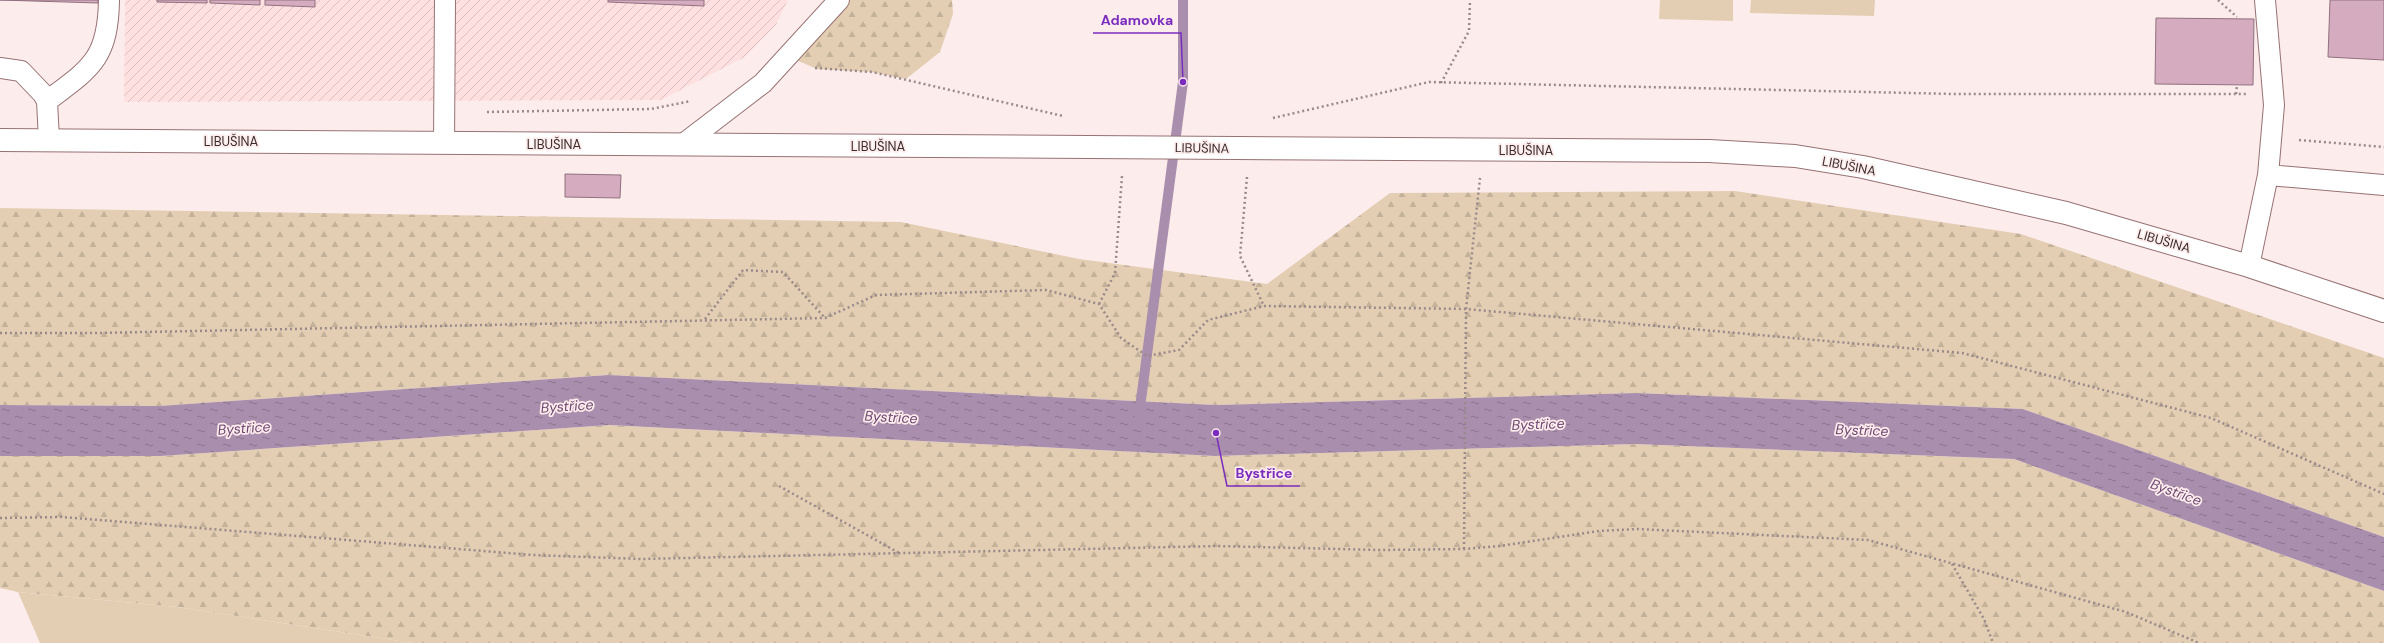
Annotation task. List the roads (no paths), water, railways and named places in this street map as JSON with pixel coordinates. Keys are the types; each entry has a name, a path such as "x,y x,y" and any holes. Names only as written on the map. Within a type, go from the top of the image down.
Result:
{"street":[{"name":"LIBUŠINA","path":"0,140 1709,151 1795,156 1863,167 2066,213 2249,266 2384,311"}],"lane":[{"path":"47,101 88,70 96,58 106,35 109,0"},
{"path":"444,143 445,0"},
{"path":"682,145 763,83 789,57 839,0"},
{"path":"2249,266 2268,176 2272,138 2274,94 2266,0"},
{"path":"0,68 21,71 32,81 47,101 49,140"},
{"path":"2268,176 2384,185"}],"water":[{"path":"608,375 1216,405 1636,393 2023,409 2384,537 2384,591 2014,459 1635,444 1215,456 609,425 161,456 0,456 0,405 159,406"}],"waterway":[{"path":"1139,415 1183,82 1183,0"}],"place":[{"name":"Adamovka","path":"1183,82"},
{"name":"Bystřice","path":"1216,433"}]}
